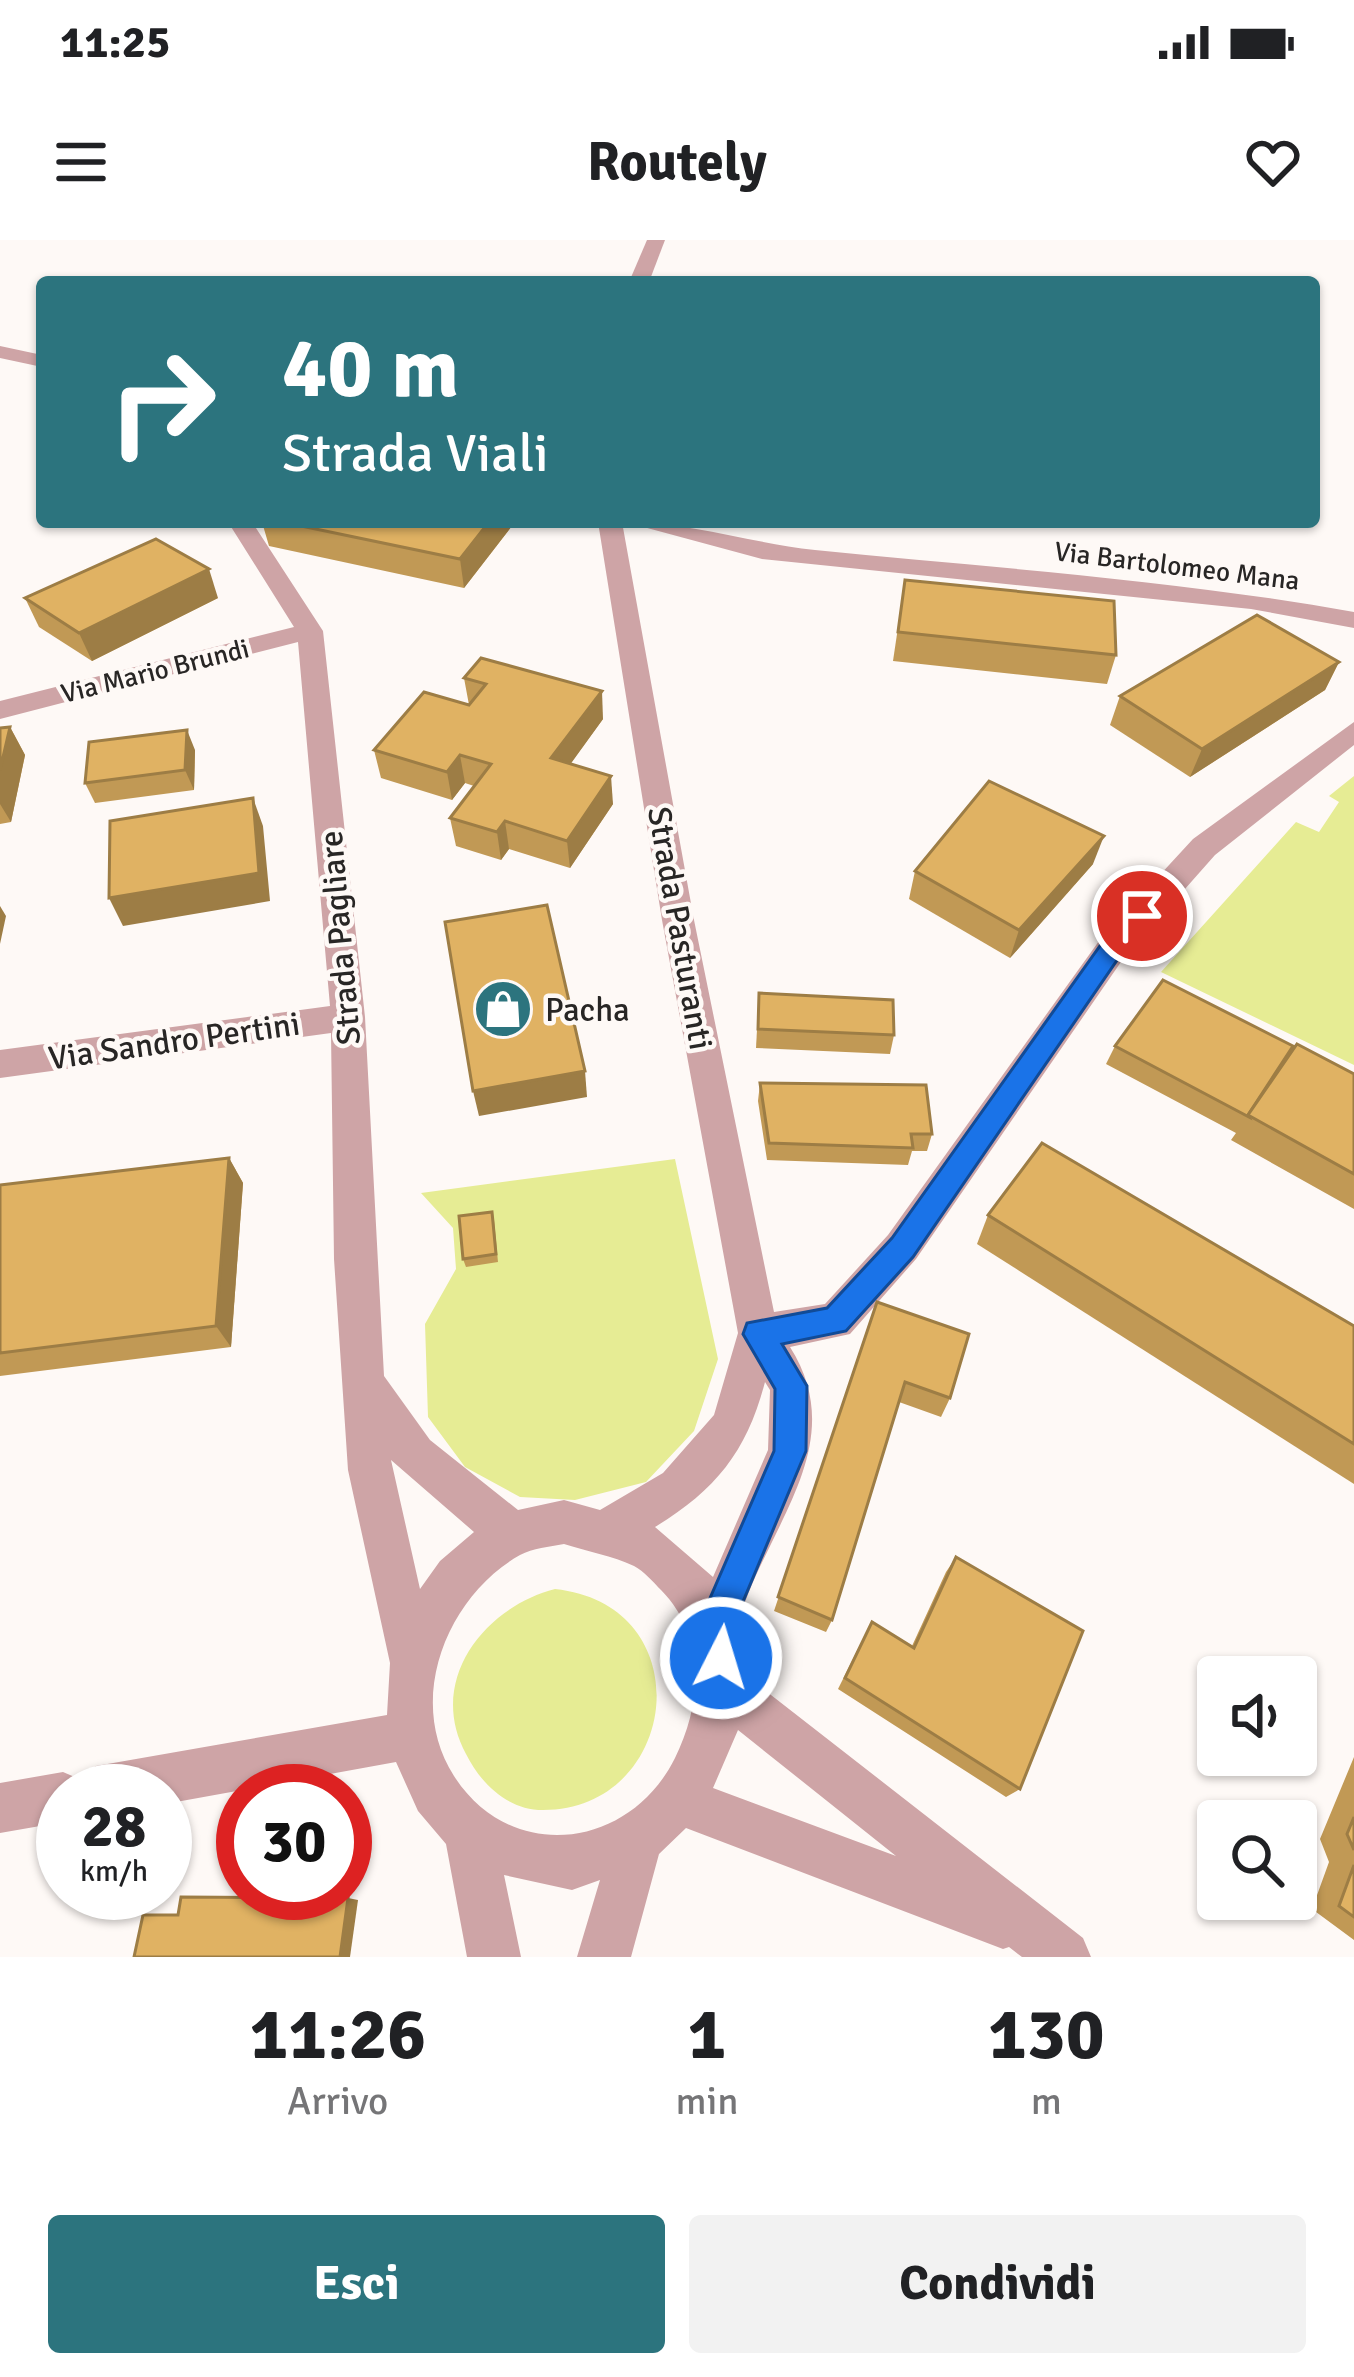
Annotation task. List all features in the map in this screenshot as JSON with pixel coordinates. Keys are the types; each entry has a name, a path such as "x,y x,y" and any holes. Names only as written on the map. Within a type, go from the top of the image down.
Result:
{"street":[{"path":"641,276 656,240"},
{"path":"0,352 36,360"},
{"name":"Strada Pagliare","path":"244,528 310,631 348,1017 370,1470 412,1658"},
{"name":"Strada Pasturanti","path":"611,528 678,920 758,1334 791,1386 790,1451 714,1628"},
{"name":"Via Bartolomeo Mana","path":"662,528 762,552 1251,601 1354,620"},
{"name":"Via Mario Brundi","path":"0,710 310,631"},
{"path":"758,1334 836,1321 902,1247 1111,950 1204,847 1354,731"},
{"name":"Via Sandro Pertini","path":"0,1064 348,1017"},
{"name":"Strada Pasturanti","path":"614,1527 679,1488 732,1426 758,1334"},
{"name":"Strada Pagliare","path":"363,1374 387,1424 434,1480 514,1533"},
{"path":"564,1522 614,1527 656,1549 691,1582 714,1628 722,1688 717,1727 704,1766 681,1801 637,1840 581,1862 523,1860 470,1834 432,1791 410,1735 412,1658 446,1591 469,1562 514,1533 564,1522"},
{"path":"722,1688 1051,1947"},
{"path":"192,1774 410,1735"},
{"path":"681,1801 1051,1947"},
{"path":"0,1808 36,1802"},
{"path":"470,1834 494,1957"},
{"path":"604,1957 637,1840"}],"green space":[{"path":"1354,776 1354,1065 1161,972 1296,822 1319,832 1339,802 1329,796"},
{"path":"675,1159 718,1359 694,1431 646,1482 575,1500 520,1497 465,1467 428,1417 425,1324 456,1269 453,1228 421,1193"},
{"path":"555,1589 603,1603 635,1630 653,1666 656,1706 646,1744 624,1778 589,1801 530,1809 507,1800 479,1775 455,1726 453,1700 469,1650 486,1630 529,1598"}],"building":[{"path":"311,528 484,528 460,559"},
{"path":"156,539 209,569 79,633 25,598"},
{"path":"905,580 1114,601 1116,655 898,632"},
{"path":"1257,615 1339,662 1202,749 1120,696"},
{"path":"481,658 602,691 551,758 611,776 567,841 505,821 497,832 450,818 491,764 460,755 447,772 374,750 424,692 469,705 486,684 464,678"},
{"path":"10,727 0,770 0,728"},
{"path":"187,730 185,770 85,783 89,742"},
{"path":"989,781 1104,836 1019,930 915,871"},
{"path":"253,798 259,873 109,898 110,821"},
{"path":"547,905 585,1071 473,1091 445,922"},
{"path":"1163,980 1293,1046 1249,1117 1115,1046"},
{"path":"759,993 893,1000 894,1035 758,1029"},
{"path":"1297,1044 1354,1074 1354,1174 1248,1115"},
{"path":"760,1083 926,1085 932,1134 911,1134 913,1148 769,1143"},
{"path":"1042,1143 1354,1326 1354,1444 988,1215"},
{"path":"229,1158 216,1326 0,1353 0,1185"},
{"path":"492,1212 496,1254 463,1259 459,1216"},
{"path":"877,1302 969,1334 950,1398 905,1382 832,1620 778,1597"},
{"path":"956,1557 1083,1631 1020,1789 845,1678 872,1622 914,1648"},
{"path":"1354,1817 1354,1850 1347,1834"},
{"path":"1354,1865 1354,1917 1339,1906"},
{"path":"192,1897 216,1897 216,1920 345,1920 340,1957 134,1957 142,1920 192,1920"}],"place":[{"name":"Pacha","path":"503,1009"}],"route":[{"path":"721,1658 714,1628 790,1451 791,1386 758,1334 836,1321 902,1247 1111,950 1142,916"}]}
